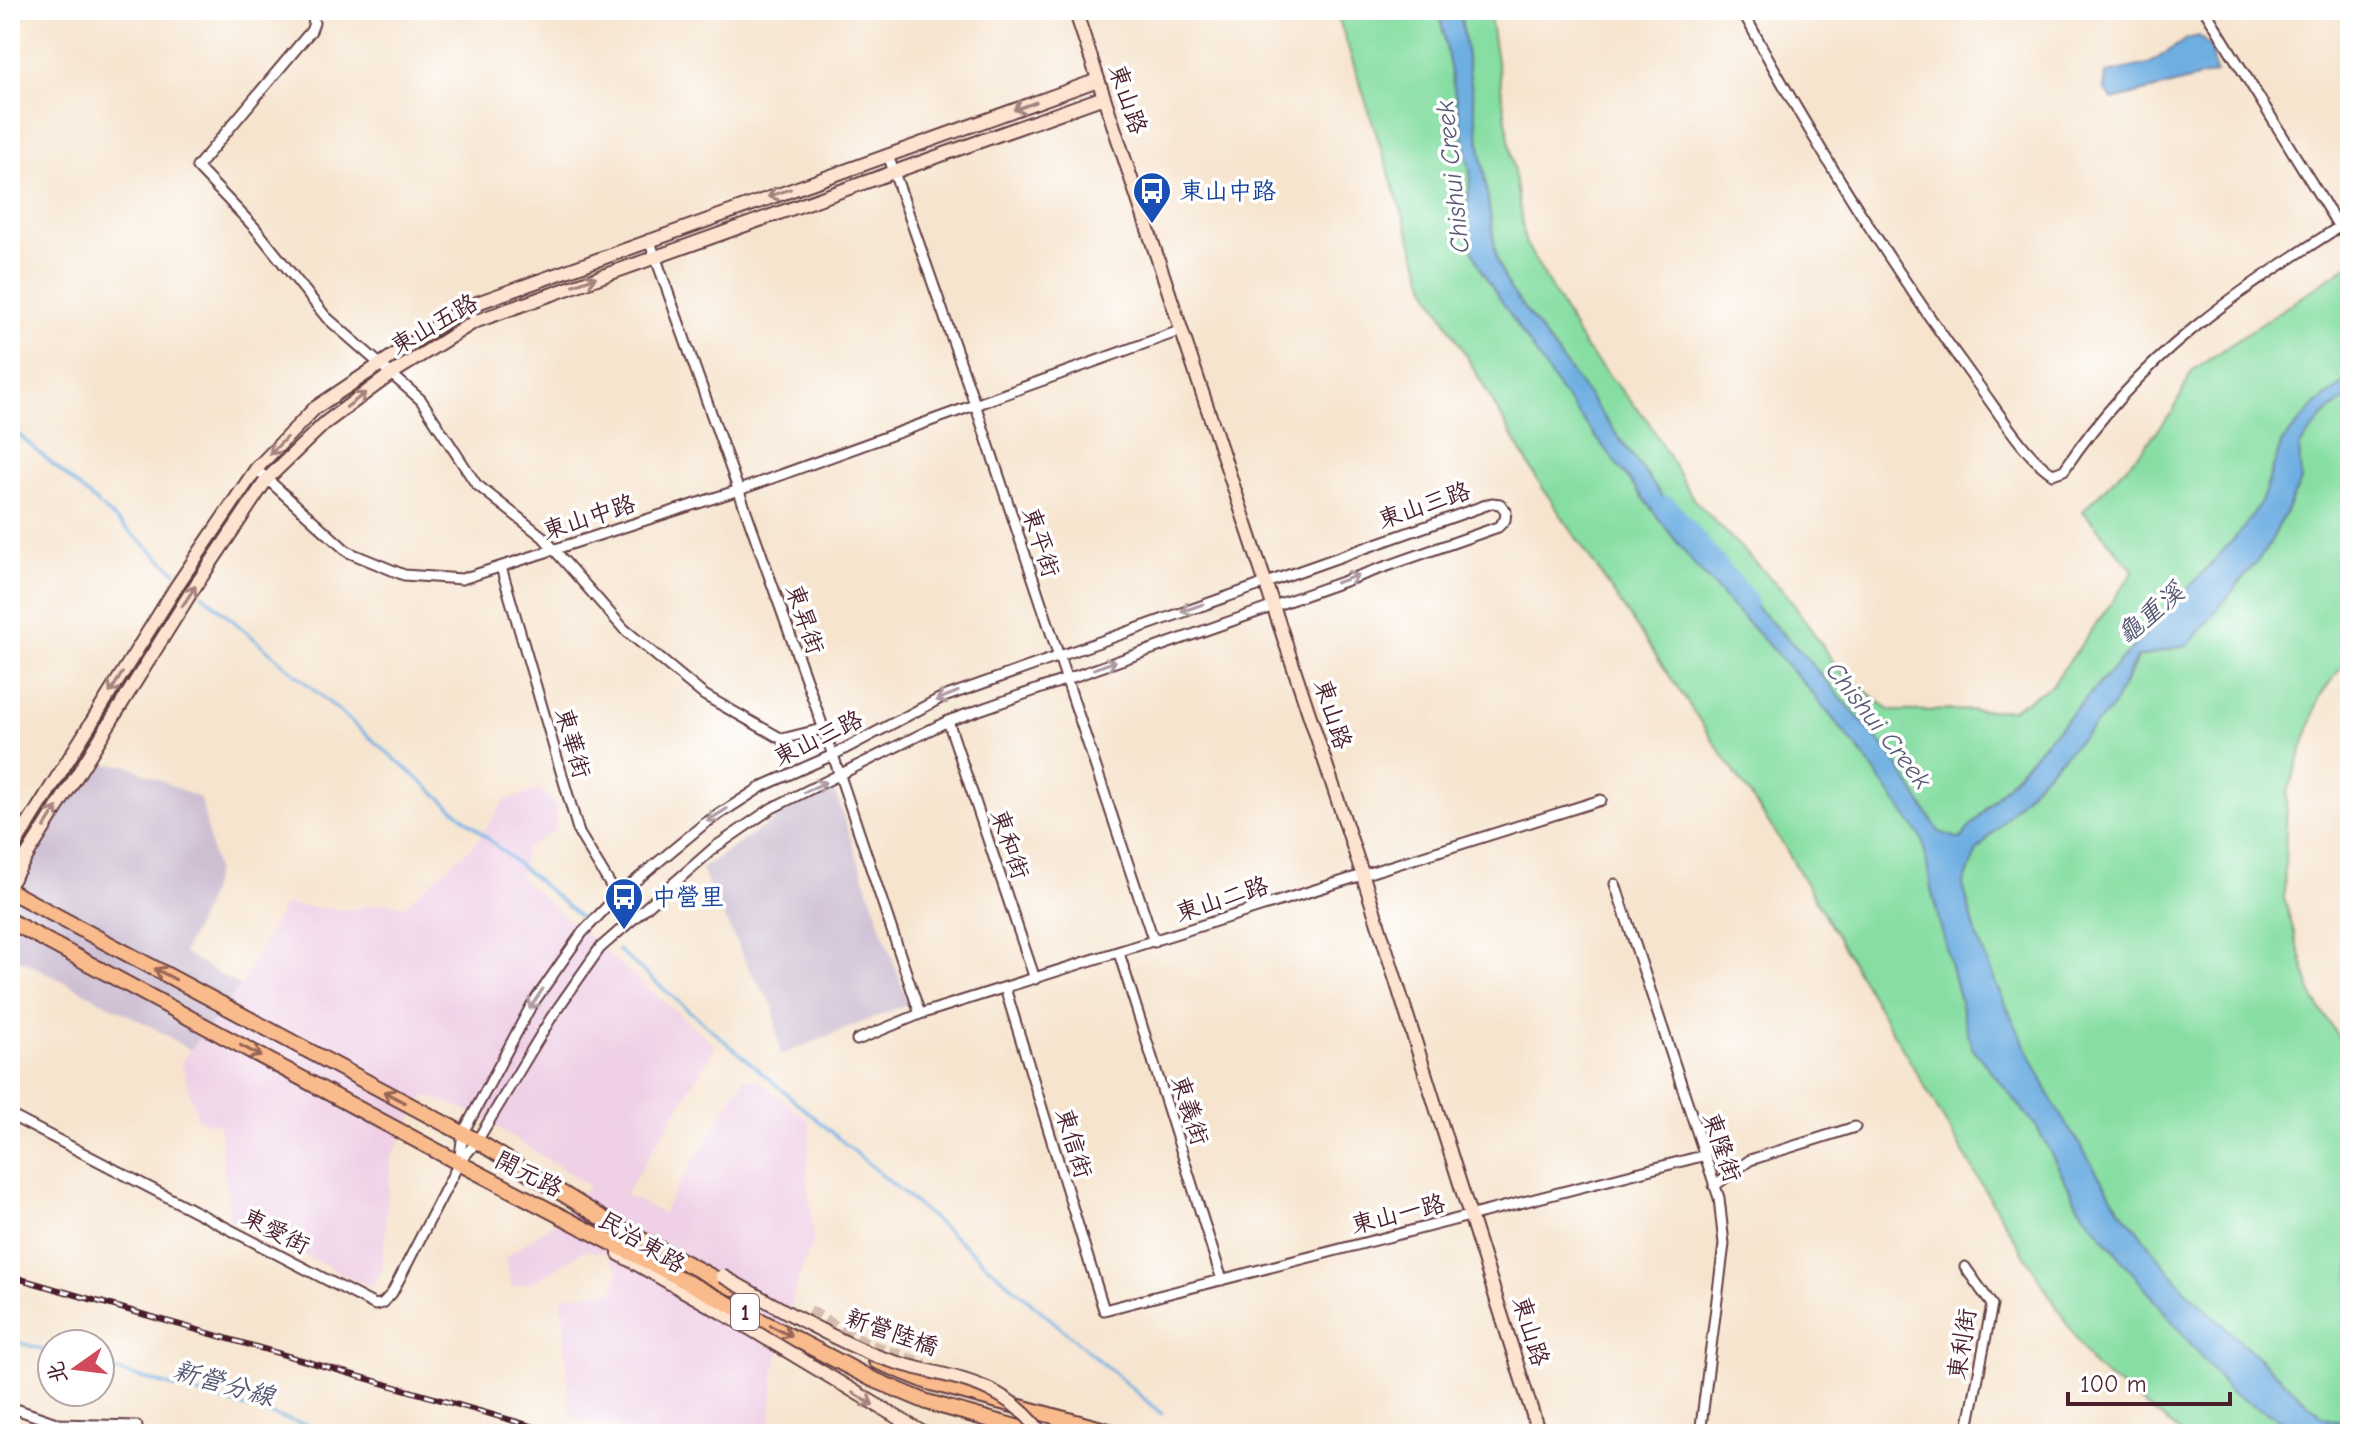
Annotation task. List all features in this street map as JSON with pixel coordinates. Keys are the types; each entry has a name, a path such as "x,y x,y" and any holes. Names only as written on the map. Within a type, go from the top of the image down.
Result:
{"main road":[{"name":"開元路","path":"10,891 463,1133 612,1224 864,1357 928,1382 1120,1434"},
{"name":"開元路","path":"10,921 459,1163 872,1379 927,1402 1042,1434"}],"street":[{"name":"東山三路","path":"311,10 314,23 311,31 197,167 255,228 326,317 376,364 421,400 476,484 519,516 553,549 624,629 704,695 782,739 822,729"},
{"name":"東山路","path":"1075,10 1363,876 1473,1215 1539,1434"},
{"path":"1742,10 1786,93 1886,255 2000,415 2053,474 2064,470 2131,384 2180,337 2224,301 2350,220"},
{"path":"2205,10 2339,227"},
{"name":"東山五路","path":"10,853 178,584 256,469 315,408 376,364 466,307 1098,80"},
{"name":"東山五路","path":"10,883 190,594 267,479 325,423 391,374 474,322 654,255 895,172 939,153 1104,97"},
{"name":"東平街","path":"888,155 975,404 1154,942"},
{"name":"東昇街","path":"649,239 833,755 920,1014"},
{"name":"東山中路","path":"256,469 348,552 404,575 462,579 739,490 1182,330"},
{"name":"東山三路","path":"1492,503 1500,504 1506,511 1505,520 1498,527 948,721 772,808 715,847 600,948 551,1018 477,1141 459,1163 463,1133 531,1006 582,933 617,896 704,824 763,786 833,755 941,698 1492,503"},
{"name":"東華街","path":"501,567 579,833 617,896 636,916"},
{"name":"東和街","path":"948,721 1035,979"},
{"name":"東山二路","path":"857,1040 920,1014 1601,800"},
{"name":"東隆街","path":"1615,884 1714,1186 1724,1244 1700,1434"},
{"name":"東義街","path":"1119,953 1222,1280"},
{"name":"東信街","path":"1005,988 1104,1310"},
{"name":"東愛街","path":"10,1115 375,1305 383,1303 392,1293 459,1163"},
{"path":"1714,1186 1750,1160 1855,1127"},
{"name":"東山一路","path":"1104,1310 1702,1156"},
{"name":"開元路","path":"522,1167 722,1276"},
{"name":"民治東路","path":"513,1191 922,1431"},
{"name":"東利街","path":"1965,1267 1992,1305 1967,1434"},
{"name":"新營陸橋","path":"722,1276 821,1331 874,1354 985,1386 1012,1401 1042,1434"},
{"path":"10,1407 61,1429 137,1426"},
{"path":"892,1423 922,1431"}],"shaded area":[{"path":"76,763 127,765 201,799 216,871 205,907 183,953 240,986 190,1050 154,1028 10,954 10,841 20,832 36,832"},
{"path":"823,787 835,792 908,1004 780,1055 773,1005 749,969 701,869"},
{"path":"540,789 556,806 556,830 526,847 520,878 716,1046 625,1195 662,1213 744,1078 758,1080 810,1122 807,1182 814,1239 797,1282 775,1369 770,1434 641,1434 570,1416 562,1296 613,1291 619,1272 606,1253 585,1250 539,1279 512,1288 505,1258 553,1223 589,1186 475,1113 425,1095 391,1158 382,1272 371,1287 230,1220 219,1125 198,1120 181,1062 240,986 284,905 347,910 384,903 405,905 476,843 504,801"}],"green space":[{"path":"1336,10 1439,10 1471,177 1464,228 1559,389 1697,568 1801,680 1863,755 1923,840 1932,893 1972,1048 2037,1127 2079,1207 2231,1393 2307,1434 2183,1434 2094,1367 1992,1202 1783,844 1540,484 1426,286"},
{"path":"1460,10 1489,10 1525,242 1585,348 1648,421 1694,500 1787,595 1839,670 1891,711 2012,710 2052,685 2134,571 2083,511 2142,450 2174,410 2192,371 2350,264 2350,379 2317,403 2282,442 2262,500 2244,529 2064,721 1960,839 1939,832 1892,756 1800,651 1708,559 1510,289 1497,262"},
{"path":"2350,395 2350,655 2320,696 2287,794 2284,898 2313,998 2350,1055 2350,1424 2322,1416 2186,1291 2118,1206 2052,1101 1997,987 1977,937 1963,885 1976,851 2040,779 2112,708 2138,658 2189,644 2267,549 2301,481 2298,447 2323,416"}],"water":[{"path":"1439,10 1460,10 1497,262 1510,289 1708,559 1800,651 1892,756 1939,832 1960,839 2243,529 2262,500 2282,442 2317,403 2350,379 2350,395 2323,416 2299,447 2301,481 2267,549 2189,644 2136,658 2112,708 2040,779 1977,851 1963,885 1977,937 1997,987 2052,1101 2118,1206 2186,1291 2322,1416 2350,1424 2350,1434 2307,1434 2231,1393 2079,1207 2037,1127 1972,1048 1932,893 1923,840 1863,755 1801,680 1697,568 1559,389 1481,270 1464,228 1471,177"},
{"path":"2199,36 2211,48 2216,73 2113,100 2104,89 2106,73 2149,64 2187,39"}],"waterway":[{"path":"10,427 176,572"},
{"name":"Chishui Creek","path":"1667,506 1747,601"},
{"path":"202,594 581,918"},
{"path":"618,950 1162,1414"},
{"name":"新營分線","path":"10,1340 36,1347"},
{"name":"新營分線","path":"116,1371 338,1434"}],"tunnel":[{"path":"809,1311 864,1343 925,1365"}],"railway":[{"path":"10,1276 559,1434"}],"place":[{"name":"東山中路","path":"1152,225"},
{"name":"中營里","path":"624,931"}],"water label":[{"name":"龜重溪","path":"2150,613"}]}
